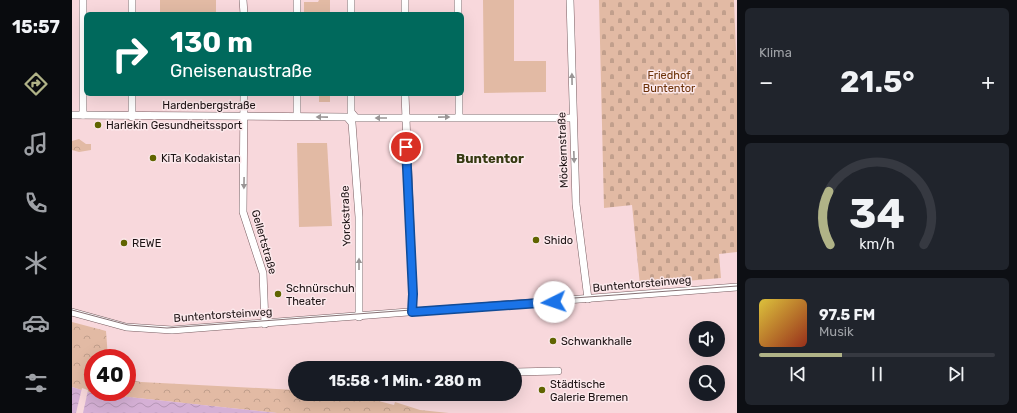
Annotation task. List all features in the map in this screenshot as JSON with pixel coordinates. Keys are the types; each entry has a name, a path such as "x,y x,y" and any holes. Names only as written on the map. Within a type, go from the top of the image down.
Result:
{"street":[{"path":"82,0 84,115"},
{"path":"132,0 132,12"},
{"path":"243,0 244,12"},
{"path":"297,0 297,12"},
{"path":"351,0 351,12"},
{"path":"405,0 405,12"},
{"path":"458,0 458,12"},
{"name":"Möckernstraße","path":"570,0 572,118 576,204 588,299"},
{"path":"132,96 132,117"},
{"name":"Gellertstraße","path":"244,96 243,212 263,272 265,324"},
{"path":"297,96 297,116"},
{"name":"Yorckstraße","path":"351,96 349,115 352,122 359,217 359,317"},
{"path":"405,96 413,294 412,312"},
{"path":"459,96 459,117"},
{"name":"Hardenbergstraße","path":"72,115 132,117 349,115 356,118 572,118"},
{"name":"Buntentorsteinweg","path":"72,312 116,324 145,329 168,330 359,317 737,287"},
{"path":"522,372 558,371"}],"green space":[{"path":"160,0 216,0 216,12 160,12"},
{"path":"319,0 330,0 330,12 304,12 304,2 318,2"},
{"path":"483,0 514,0 514,61 546,61 546,92 484,93"},
{"name":"Friedhof Buntentor","path":"599,0 734,0 737,78 737,252 719,254 721,278 640,285 632,205 604,208"},
{"path":"319,96 330,96 330,102 319,102"},
{"path":"79,139 86,144 91,144 91,150 79,152 72,150 72,141"},
{"path":"297,143 327,143 332,226 299,227"},
{"path":"72,322 106,331 107,349 84,349 84,391 72,387"},
{"path":"136,381 288,390 288,401 379,401 394,405 395,402 420,410 449,413 277,413 136,398"}],"water":[{"path":"72,387 84,391 84,401 136,401 136,398 277,413 72,413"}],"pier":[{"path":"82,388 84,389 84,401 86,401 83,413 76,413"}],"tram line":[{"path":"72,310 128,325 167,328 737,286"}],"place":[{"name":"Harlekin Gesundheitssport","path":"98,125"},
{"name":"KiTa Kodakistan","path":"153,158"},
{"name":"Shido","path":"536,240"},
{"name":"REWE","path":"124,243"},
{"name":"Schnürschuh Theater","path":"278,294"},
{"name":"Schwankhalle","path":"553,341"},
{"name":"Städtische Galerie Bremen","path":"542,390"}],"district":[{"name":"Buntentor","path":"490,158"}],"route":[{"path":"406,147 413,294 411,301 412,312 554,302"}]}
